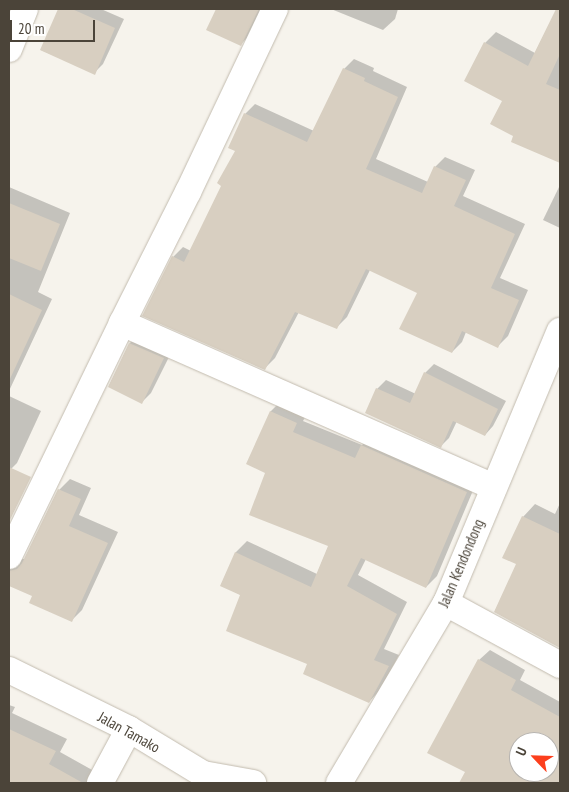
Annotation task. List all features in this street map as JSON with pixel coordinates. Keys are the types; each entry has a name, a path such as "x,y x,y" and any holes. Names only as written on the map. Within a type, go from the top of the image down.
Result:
{"street":[{"path":"9,49 25,9"},
{"path":"9,556 188,192 275,9"},
{"path":"122,323 493,487"},
{"name":"Jalan Kendondong","path":"340,783 446,603 560,331"},
{"path":"446,603 560,665"},
{"name":"Jalan Tamako","path":"9,670 128,729 203,774 253,783"},
{"path":"100,783 128,729"}],"building":[{"path":"58,9 72,9 115,28 95,75 40,50"},
{"path":"216,9 259,9 241,46 206,30"},
{"path":"556,9 560,9 560,54 546,84 560,90 560,163 511,142 513,136 490,124 502,101 464,81 484,42 528,66"},
{"path":"343,68 365,78 364,81 398,97 366,169 422,193 434,166 466,180 454,206 515,234 491,288 519,300 498,348 462,331 452,353 399,329 417,293 366,269 337,329 295,312 265,370 142,316 172,256 184,262 221,186 217,183 235,151 228,148 244,113 307,142"},
{"path":"9,203 60,224 41,271 9,258"},
{"path":"9,294 42,310 9,381"},
{"path":"129,343 164,358 142,404 108,387"},
{"path":"424,372 498,409 485,436 453,421 441,448 365,413 376,388 410,403"},
{"path":"270,411 297,423 293,432 355,458 361,445 467,492 426,588 361,558 347,586 397,614 374,660 389,666 369,703 303,674 307,664 226,631 240,595 220,586 235,552 311,587 328,546 249,515 265,473 246,464"},
{"path":"9,467 31,477 9,522"},
{"path":"58,489 81,499 69,526 108,543 72,622 29,603 32,596 9,586 9,571 17,569 22,563"},
{"path":"522,516 560,534 560,648 494,612 516,564 502,558"},
{"path":"478,659 516,680 511,690 560,717 560,783 459,783 465,772 427,753"},
{"path":"9,729 56,751 49,764 83,783 9,783"}]}
